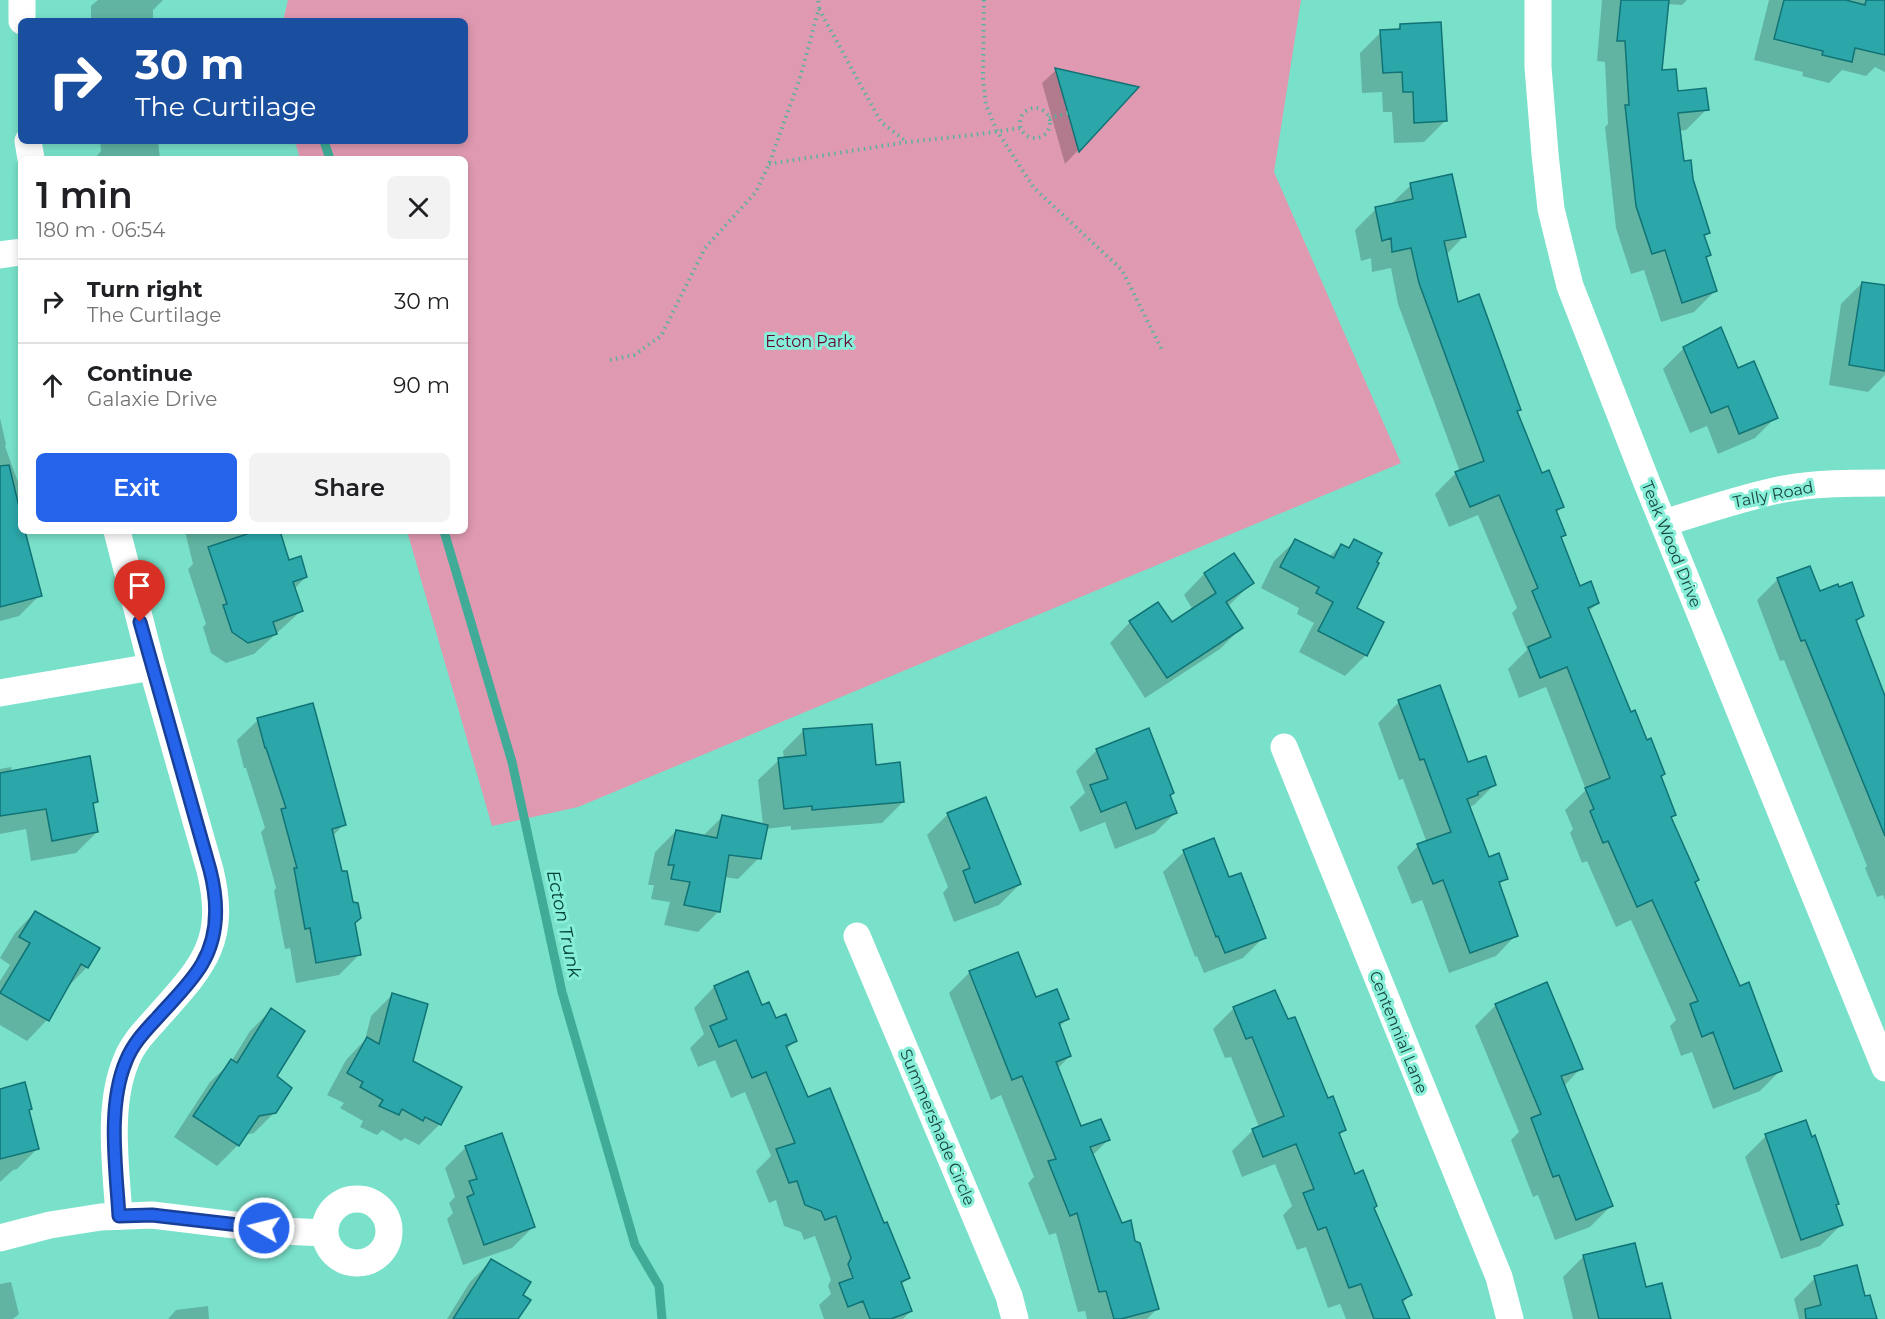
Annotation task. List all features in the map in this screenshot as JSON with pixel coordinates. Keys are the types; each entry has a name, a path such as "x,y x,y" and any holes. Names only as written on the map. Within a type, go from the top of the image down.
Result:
{"street":[{"path":"22,0 22,18"},
{"name":"Teak Wood Drive","path":"1538,0 1538,67 1545,154 1554,220 1570,286 1647,483 1885,1068"},
{"path":"0,255 18,252"},
{"name":"Tally Road","path":"1664,523 1784,489 1838,483 1885,483"},
{"path":"118,534 152,667 215,888 216,905 211,945 202,964 135,1043 120,1076 115,1102 119,1216"},
{"path":"0,693 152,667"},
{"name":"Centennial Lane","path":"1284,747 1499,1277 1510,1319"},
{"name":"Summershade Circle","path":"857,936 1009,1296 1016,1319"},
{"path":"0,1238 50,1225 119,1216 152,1215 283,1231 324,1233"}],"path":[{"path":"818,0 819,8 881,122 908,142"},
{"path":"984,0 983,78 986,105 997,131 1034,188 1122,270 1162,350"},
{"path":"610,360 634,355 661,336 705,248 756,192 769,164 800,78 819,8"},
{"path":"1030,109 1041,110 1049,118 1048,129 1040,137 1028,136 1021,128 1021,117 1030,109"},
{"path":"1049,118 1068,113"},
{"path":"769,164 908,142 1021,128"}],"green space":[{"name":"Ecton Park","path":"288,0 1301,0 1274,172 1401,463 578,807 492,826 408,534 468,534 468,156 299,156 296,144 468,144 468,18 284,18"}],"building":[{"path":"1621,0 1669,0 1662,70 1676,69 1678,91 1706,88 1709,110 1678,113 1684,161 1691,160 1693,179 1710,233 1704,235 1711,255 1706,257 1717,291 1682,303 1665,250 1652,254 1636,206 1625,105 1629,105 1625,41 1617,41"},
{"path":"1784,0 1846,0 1865,5 1866,0 1885,0 1885,55 1855,48 1852,62 1822,55 1823,51 1774,39"},
{"path":"1441,22 1447,121 1414,123 1413,92 1403,92 1402,72 1383,73 1380,30 1400,29 1400,24"},
{"path":"1055,68 1139,87 1079,152 1068,113"},
{"path":"1452,174 1466,237 1444,241 1458,302 1479,294 1521,410 1517,411 1542,473 1549,470 1564,507 1556,510 1566,535 1561,537 1580,586 1591,581 1599,603 1588,608 1631,712 1635,710 1647,740 1651,738 1665,774 1661,776 1676,815 1671,817 1699,880 1695,882 1740,986 1749,982 1782,1071 1734,1089 1713,1032 1702,1037 1690,1004 1698,1001 1652,900 1637,907 1608,841 1603,843 1590,811 1594,809 1585,788 1610,778 1567,667 1540,678 1528,647 1551,637 1532,591 1538,588 1499,495 1470,507 1455,472 1484,461 1419,283 1411,248 1392,252 1391,238 1382,241 1375,207 1413,199 1410,183"},
{"path":"1862,282 1885,285 1885,371 1849,365"},
{"path":"1721,327 1738,368 1754,361 1778,418 1739,434 1728,406 1711,413 1683,347"},
{"path":"9,465 18,502 18,534 26,534 42,596 0,607 0,466"},
{"path":"247,534 281,534 289,560 301,556 307,577 293,582 303,611 273,622 277,634 248,643 232,632 223,605 227,604 208,547"},
{"path":"1295,539 1334,558 1341,544 1349,548 1354,539 1382,553 1357,608 1384,622 1367,656 1318,631 1333,602 1316,593 1319,587 1280,567"},
{"path":"1234,553 1254,583 1226,602 1243,628 1167,678 1129,621 1158,602 1172,622 1216,593 1204,573"},
{"path":"1810,566 1820,591 1838,584 1839,587 1852,582 1864,616 1856,620 1885,696 1885,836 1805,640 1801,641 1777,578"},
{"path":"1440,685 1468,762 1486,756 1496,785 1467,799 1489,857 1499,853 1508,879 1499,882 1518,936 1470,953 1443,880 1433,884 1417,844 1451,832 1424,759 1420,760 1398,700"},
{"path":"313,703 346,825 332,829 342,871 347,871 353,902 358,903 361,918 355,923 361,955 316,963 310,928 305,929 294,868 297,868 281,809 286,808 257,718"},
{"path":"872,724 876,765 900,762 904,802 812,810 812,806 784,809 778,758 806,755 803,729"},
{"path":"1149,728 1174,793 1170,795 1177,813 1136,829 1126,802 1101,812 1090,785 1108,779 1096,749"},
{"path":"90,756 98,802 93,803 98,832 52,841 46,809 0,816 0,773"},
{"path":"986,797 1021,884 975,903 963,871 970,868 947,813"},
{"path":"722,815 768,825 761,859 729,855 720,912 684,905 690,882 671,879 674,865 668,865 676,830 717,838"},
{"path":"1214,838 1229,877 1241,873 1266,938 1225,953 1218,936 1216,937 1183,850"},
{"path":"35,911 100,948 88,968 81,964 49,1021 0,993 30,943 19,937"},
{"path":"1018,952 1036,997 1057,989 1069,1019 1059,1023 1071,1056 1056,1062 1081,1126 1101,1119 1110,1140 1090,1147 1122,1223 1131,1220 1135,1241 1140,1243 1159,1309 1114,1319 1106,1291 1099,1292 1077,1213 1070,1216 1048,1161 1056,1159 1022,1076 1012,1080 969,971"},
{"path":"748,971 762,1005 769,1002 776,1018 786,1014 797,1041 786,1046 808,1097 830,1088 884,1223 887,1222 910,1278 901,1282 912,1311 891,1319 870,1319 863,1301 848,1307 839,1283 853,1278 848,1264 851,1258 836,1216 825,1220 821,1211 805,1205 797,1181 789,1183 776,1149 795,1143 766,1072 752,1078 736,1040 719,1047 710,1026 727,1019 714,986"},
{"path":"1547,982 1583,1069 1561,1076 1613,1206 1576,1220 1559,1175 1553,1177 1531,1118 1541,1114 1495,1004"},
{"path":"1275,990 1288,1019 1295,1017 1328,1098 1333,1096 1346,1130 1339,1133 1355,1174 1363,1170 1377,1206 1374,1208 1412,1295 1402,1300 1410,1319 1374,1319 1361,1284 1349,1288 1326,1227 1318,1230 1303,1193 1314,1189 1296,1144 1263,1157 1252,1129 1284,1116 1252,1037 1246,1039 1233,1007"},
{"path":"392,993 428,1004 413,1061 462,1087 441,1125 425,1117 423,1121 402,1109 399,1115 379,1106 383,1100 360,1087 363,1082 347,1073 367,1037 379,1044"},
{"path":"271,1008 305,1031 277,1076 292,1088 276,1113 259,1116 239,1146 193,1116 231,1059 237,1063"},
{"path":"25,1082 32,1109 29,1110 39,1149 0,1159 0,1089"},
{"path":"1806,1120 1812,1137 1815,1135 1839,1204 1836,1205 1843,1225 1801,1240 1765,1134"},
{"path":"502,1133 535,1227 484,1245 467,1197 474,1194 469,1181 477,1179 465,1146"},
{"path":"1635,1243 1646,1287 1662,1283 1671,1319 1599,1319 1583,1255"},
{"path":"491,1259 531,1282 523,1295 531,1300 518,1319 453,1319"},
{"path":"1857,1265 1865,1296 1870,1295 1877,1319 1806,1319 1805,1309 1821,1305 1814,1276"}],"waterway":[{"name":"Ecton Trunk","path":"325,144 329,156"},
{"name":"Ecton Trunk","path":"445,534 512,762 562,992 635,1245 659,1286 662,1319"}],"route":[{"path":"140,622 215,888 216,905 211,945 202,964 135,1043 120,1076 115,1102 119,1216 152,1215 264,1228"}]}
